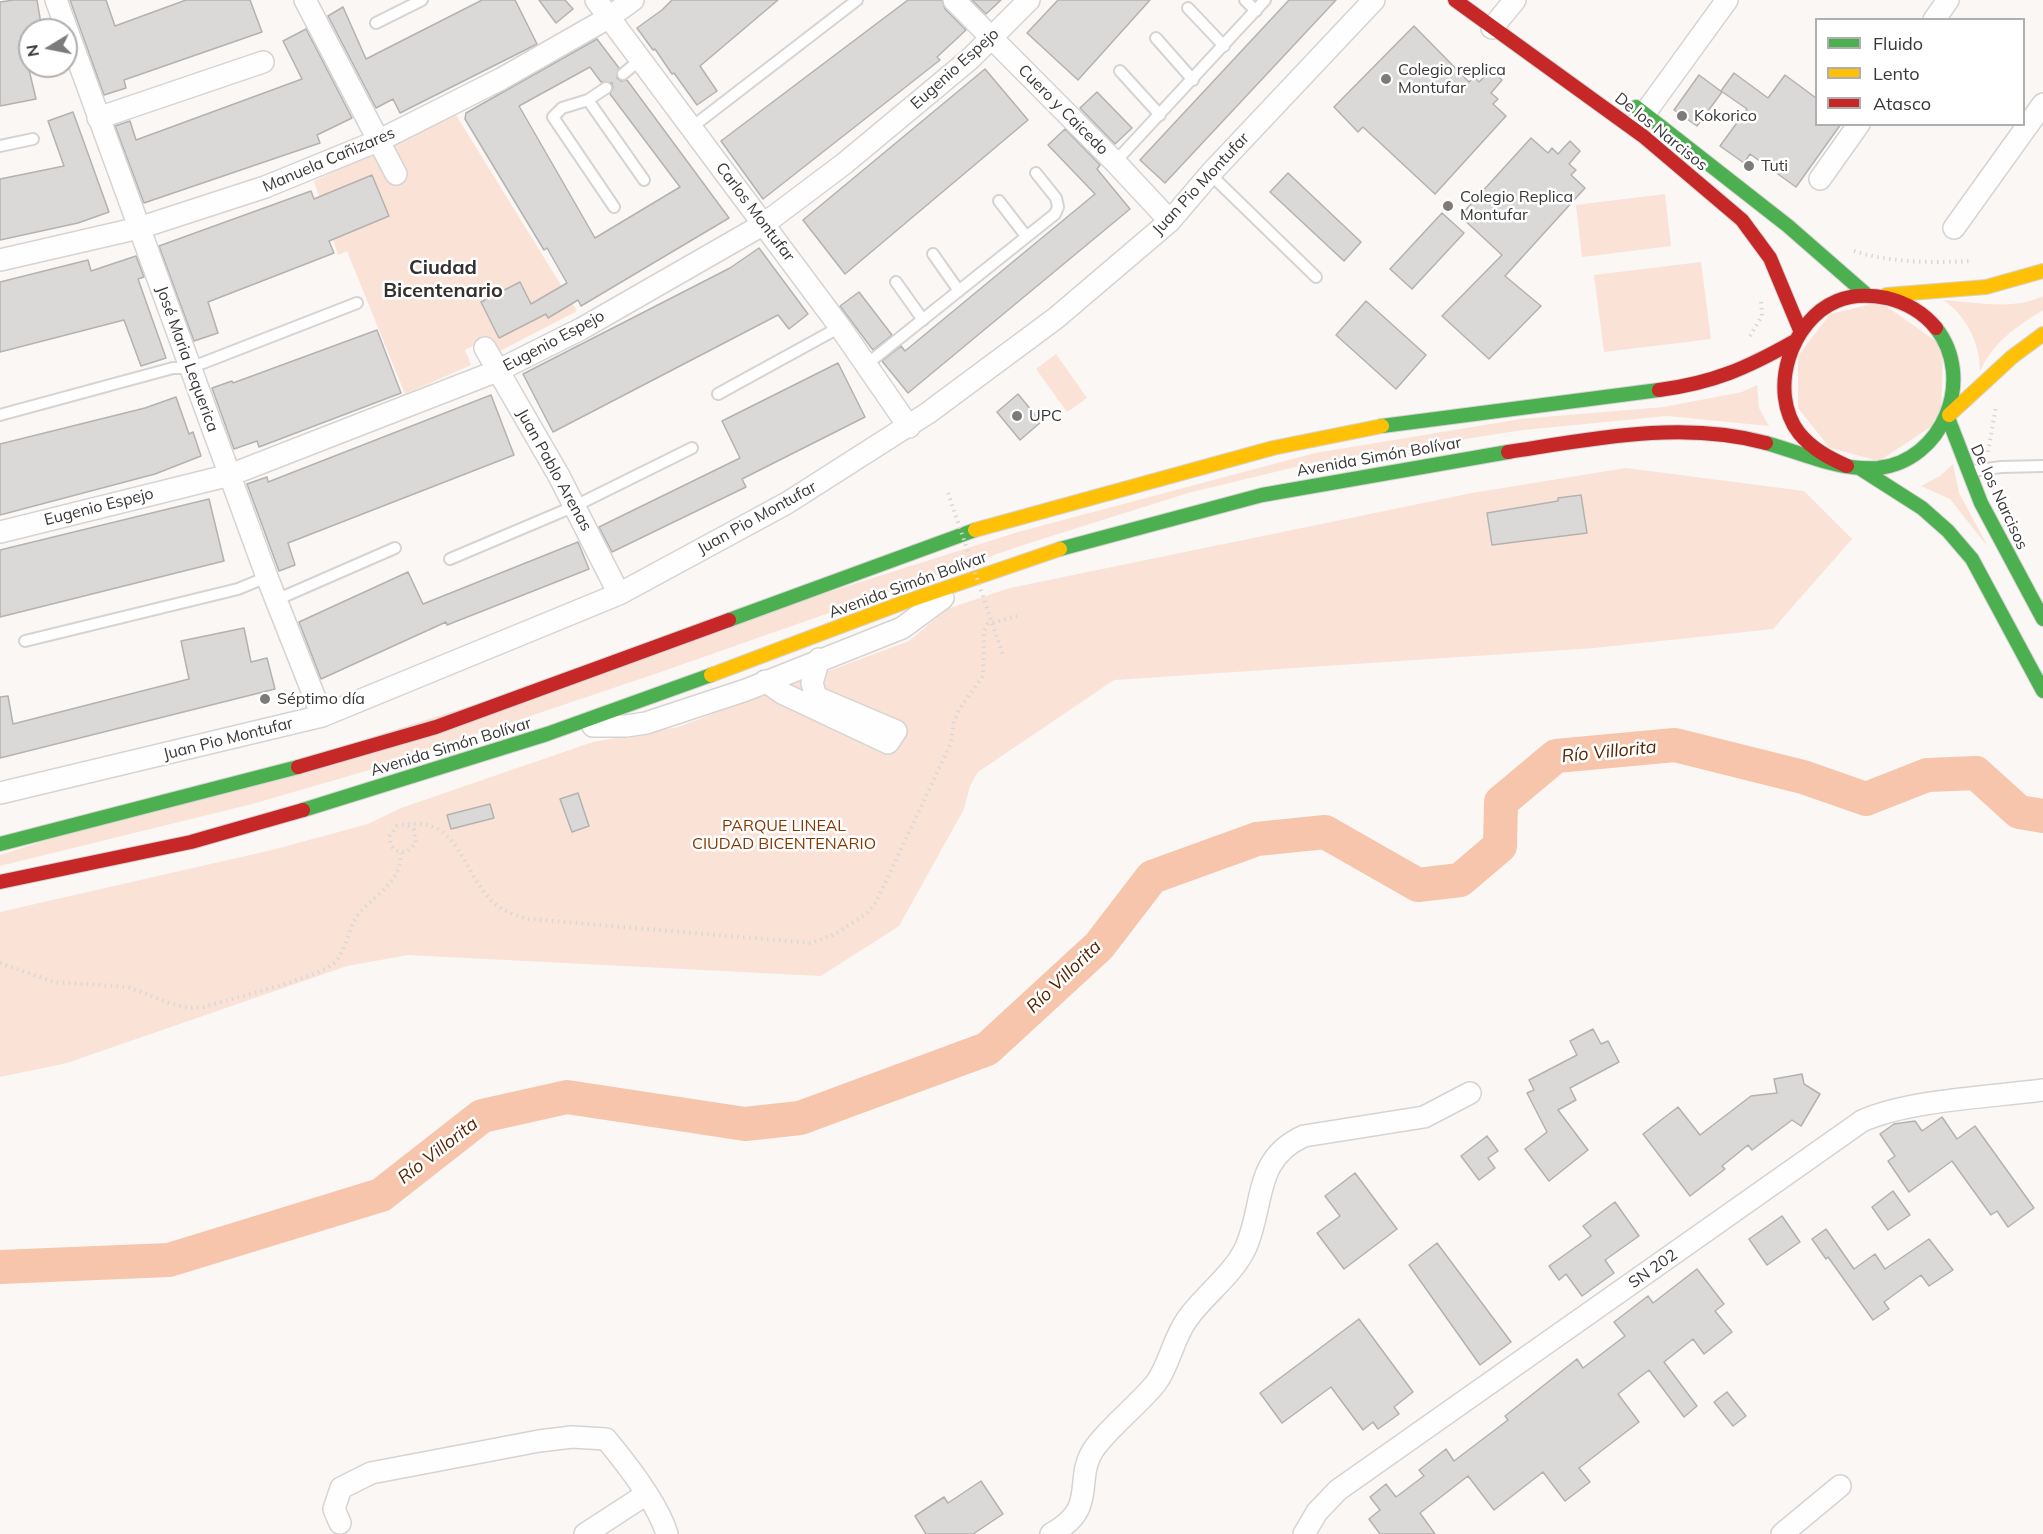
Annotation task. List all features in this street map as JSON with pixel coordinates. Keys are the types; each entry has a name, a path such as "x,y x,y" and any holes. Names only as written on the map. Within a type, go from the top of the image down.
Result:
{"main road":[{"name":"De los Narcisos","path":"1455,0 1504,14 1639,122 1788,226 1873,295"},
{"name":"De los Narcisos","path":"1625,99 1639,122 1754,233 1770,258 1796,336"},
{"name":"Avenida Simón Bolívar","path":"0,844 339,756 436,727 971,531 1116,489 1273,448 1395,423 1698,385 1756,363 1796,336 1822,309 1836,301 1873,295 1993,285 2030,277 2043,271"},
{"name":"Avenida Simón Bolívar","path":"1873,295 1900,300 1918,310 1934,323 1946,341 1953,360 1956,381 1948,416"},
{"name":"Avenida Simón Bolívar","path":"0,882 219,835 472,760 575,725 1021,561 1267,494 1370,473 1566,443 1666,433 1699,432 1755,440 1861,469 1889,467 1912,458 1932,442 1948,416 2006,363 2043,334"},
{"name":"Avenida Simón Bolívar","path":"1796,336 1785,366 1784,392 1791,417 1804,438 1824,456 1847,466"},
{"name":"De los Narcisos","path":"1948,416 1967,472 2001,542 2043,619"},
{"path":"1861,469 1916,501 1940,521 1972,558 2043,692"}],"street":[{"name":"José Maria Lequerica","path":"56,0 267,577 322,716"},
{"path":"305,0 396,174"},
{"name":"Carlos Montufar","path":"596,0 840,327 909,427"},
{"name":"Manuela Cañizares","path":"0,260 139,228 265,188 380,140 501,79 608,18 633,0"},
{"name":"Cuero y Caicedo","path":"954,0 1115,162 1170,221"},
{"name":"Eugenio Espejo","path":"0,532 230,475 497,371 581,329 764,224 844,163 970,59 1029,0"},
{"name":"Juan Pio Montufar","path":"0,793 322,716 620,594 787,504 909,427 1056,318 1170,221 1210,174 1374,0"},
{"path":"1639,122 1727,0"},
{"path":"1935,18 1948,0"},
{"path":"98,118 263,62"},
{"path":"1954,228 2043,104"},
{"path":"1820,179 1858,126"},
{"name":"Juan Pablo Arenas","path":"485,348 575,506 620,594"},
{"path":"575,725 626,726 646,723 765,681 902,628 966,580"},
{"path":"765,681 782,693 888,743 896,731 816,697 812,683 819,659"},
{"name":"SN 202","path":"1304,1534 1317,1512 1338,1490 1862,1121 1907,1108 2043,1090"},
{"path":"1051,1534 1068,1525 1077,1514 1082,1501 1088,1462 1095,1447 1157,1381 1174,1339 1184,1324 1233,1268 1245,1247 1267,1169 1286,1144 1304,1136 1424,1117 1470,1092"},
{"path":"340,1523 334,1509 341,1488 371,1473 539,1441 572,1437 606,1439 624,1461 662,1518 667,1534"},
{"path":"1782,1534 1840,1486"},
{"path":"585,1534 645,1495"}],"lane":[{"path":"376,23 422,0"},
{"path":"692,127 857,0"},
{"path":"1245,0 1256,11"},
{"path":"1115,162 1265,0"},
{"path":"1188,8 1224,46"},
{"path":"1156,38 1193,80"},
{"path":"623,74 641,59"},
{"path":"1120,71 1160,115"},
{"path":"606,88 588,100 555,112 553,119 614,207"},
{"path":"588,100 644,180"},
{"path":"0,146 33,138"},
{"path":"867,364 1055,214 1058,207 1056,198 1036,173"},
{"path":"1210,174 1316,278"},
{"path":"999,201 1026,237"},
{"path":"933,254 959,291"},
{"path":"896,282 923,320"},
{"path":"0,415 173,368 190,368 357,303"},
{"path":"718,394 840,327"},
{"path":"450,559 575,506 692,448"},
{"path":"1967,472 1989,468 2043,466"},
{"path":"276,600 395,548"},
{"path":"24,641 238,589 267,577"}],"path":[{"path":"1845,244 1854,251 1873,257 1934,262 1976,261"},
{"path":"1743,344 1749,338 1761,316 1761,289"},
{"path":"1989,468 1990,428 1998,399"},
{"path":"948,493 1004,658"},
{"path":"408,826 414,830 416,843 407,852 401,852 391,846 390,835 397,826 408,826 434,826 449,837 478,883 495,904 512,914 530,919 811,943 822,941 866,914 886,886 951,743 954,721 960,708 983,676 984,631 987,624 1017,616"},
{"path":"0,963 54,982 128,987 169,1003 190,1008 204,1006 290,982 329,967 337,961 360,912 386,889 397,874 401,852"}],"green space":[{"path":"456,115 577,311 498,352 491,337 465,350 471,365 405,394 347,251 338,255 314,181"},
{"path":"1665,194 1671,246 1582,257 1576,205"},
{"path":"1701,262 1711,339 1604,352 1594,275"},
{"path":"2043,296 2043,310 1999,343 1980,371 1977,350 1970,331 1958,313 1943,300 2007,304 2031,301"},
{"path":"1880,302 1943,346 1941,420 1879,461 1830,448 1798,408 1798,356 1830,314"},
{"path":"1056,354 1087,398 1067,412 1036,369"},
{"path":"1757,385 1759,408 1769,426 1667,416 1523,430 1316,462 1188,493 1020,546 652,675 373,769 252,804 0,866 0,855 1018,532 1315,453 1521,419 1664,407 1742,392"},
{"path":"1953,464 1959,493 1988,547 1950,499 1921,486 1940,476"},
{"name":"PARQUE LINEAL CIUDAD BICENTENARIO","path":"1626,468 1804,491 1852,539 1773,629 1594,648 1114,680 978,772 970,786 964,809 899,926 821,976 408,955 347,966 67,1063 0,1077 0,912 272,850 368,824 401,808 593,742 678,727 909,641 947,609 1010,588 1472,493"}],"building":[{"path":"37,0 40,18 18,18 18,78 31,78 36,99 0,106 0,2"},
{"path":"70,0 106,0 115,26 186,0 250,0 262,32 124,80 126,88 104,95"},
{"path":"482,0 515,0 537,44 400,113 393,99 376,108 328,16 343,7 366,59"},
{"path":"539,0 565,0 573,9 556,23"},
{"path":"672,0 778,0 700,66 717,91 697,105 637,28"},
{"path":"908,0 942,0 945,9 966,30 937,57 940,60 763,199 721,141"},
{"path":"972,0 1001,0 986,14"},
{"path":"1058,0 1150,0 1078,80 1027,33"},
{"path":"1289,0 1336,0 1165,183 1140,160"},
{"path":"1414,26 1469,82 1474,77 1479,82 1491,70 1502,80 1491,93 1498,99 1493,104 1506,116 1435,194 1363,127 1358,132 1334,107"},
{"path":"306,29 352,118 317,135 320,143 144,203 115,126 130,121 136,140 302,79 283,41"},
{"path":"597,39 619,68 617,78 621,81 627,80 729,218 581,306 578,300 548,318 546,314 499,338 481,302 520,282 531,304 567,283 547,248 544,250 465,119 466,113","holes":["590,67 601,82 612,83 613,88 610,94 680,187 595,238 519,106"]},
{"path":"985,69 1028,120 845,274 803,220"},
{"path":"1734,73 1768,98 1785,75 1815,97 1815,126 1840,126 1796,187 1750,154 1744,163 1720,146 1747,109 1721,91"},
{"path":"1699,75 1722,92 1697,126 1674,110"},
{"path":"1097,92 1132,128 1115,144 1080,108"},
{"path":"73,112 109,212 78,223 0,240 0,179 64,166 48,121"},
{"path":"1065,129 1100,165 1097,169 1130,209 908,393 882,361 901,346 905,351 1095,194 1048,145"},
{"path":"1531,138 1548,153 1552,148 1558,154 1570,141 1580,151 1569,164 1576,170 1571,175 1585,188 1505,276 1541,306 1489,359 1442,316 1502,255 1460,216"},
{"path":"1288,173 1361,242 1344,261 1270,192"},
{"path":"372,175 389,216 329,241 334,253 208,302 218,333 194,341 159,246 311,191 314,199"},
{"path":"1442,213 1464,233 1412,289 1390,269"},
{"path":"759,248 808,314 789,329 778,315 553,432 523,374 730,268"},
{"path":"136,256 144,277 138,279 166,358 141,366 124,320 0,352 0,282 88,260 91,271"},
{"path":"859,292 892,335 873,350 840,306"},
{"path":"1366,301 1426,355 1396,389 1336,335"},
{"path":"377,330 401,393 259,447 257,441 234,449 212,388 232,381 233,383"},
{"path":"838,363 865,417 742,479 746,487 612,552 599,527 740,458 722,421"},
{"path":"1018,394 1041,422 1020,440 997,412"},
{"path":"491,395 514,455 288,543 295,565 279,571 247,484 267,477 268,482"},
{"path":"176,397 189,434 193,432 201,456 155,474 0,515 0,444 145,408"},
{"path":"1581,495 1587,533 1492,545 1487,513"},
{"path":"209,499 224,561 0,617 0,550"},
{"path":"578,542 589,569 447,625 446,622 321,679 299,622 408,572 423,604"},
{"path":"244,628 251,662 267,658 275,689 0,758 0,697 8,696 13,724 189,679 181,641"},
{"path":"578,793 589,826 572,832 560,799"},
{"path":"490,804 494,818 451,829 447,815"},
{"path":"1593,1029 1601,1044 1608,1041 1619,1062 1570,1088 1576,1100 1558,1110 1588,1150 1549,1181 1525,1149 1547,1132 1527,1093 1534,1090 1529,1080 1577,1055 1570,1041"},
{"path":"1802,1074 1804,1084 1820,1094 1801,1126 1792,1120 1752,1150 1748,1145 1722,1166 1725,1169 1690,1196 1643,1134 1678,1107 1700,1135 1751,1096 1777,1093 1774,1079"},
{"path":"1942,1117 1957,1139 1975,1126 2034,1208 2008,1227 1997,1211 1991,1215 1952,1161 1909,1192 1888,1161 1895,1156 1880,1134 1894,1124 1915,1121 1922,1131"},
{"path":"1487,1136 1498,1151 1488,1158 1495,1168 1479,1180 1461,1156"},
{"path":"1355,1173 1397,1229 1344,1269 1317,1233 1340,1216 1325,1196"},
{"path":"1893,1191 1910,1215 1888,1230 1872,1207"},
{"path":"1615,1202 1639,1236 1605,1260 1614,1273 1582,1296 1566,1274 1559,1280 1549,1266 1591,1236 1583,1226"},
{"path":"1782,1216 1800,1242 1767,1265 1749,1239"},
{"path":"1826,1229 1854,1269 1875,1254 1885,1269 1929,1239 1953,1270 1929,1286 1921,1275 1884,1302 1889,1309 1873,1320 1828,1257 1826,1259 1812,1239"},
{"path":"1437,1243 1511,1342 1480,1365 1409,1265"},
{"path":"1697,1269 1724,1304 1715,1311 1732,1332 1704,1354 1693,1339 1664,1362 1697,1406 1684,1417 1649,1370 1618,1394 1639,1422 1579,1468 1590,1482 1565,1501 1543,1472 1494,1510 1468,1476 1420,1513 1435,1534 1380,1534 1369,1519 1380,1510 1370,1497 1386,1484 1396,1497 1424,1476 1419,1470 1446,1449 1454,1461 1508,1420 1505,1416 1577,1359 1583,1368 1625,1336 1614,1322 1648,1296 1653,1303"},
{"path":"1359,1319 1413,1392 1394,1407 1399,1414 1378,1429 1373,1422 1363,1430 1331,1387 1282,1423 1260,1393"},
{"path":"1727,1392 1746,1416 1733,1426 1714,1402"},
{"path":"981,1481 1003,1514 973,1534 926,1534 915,1516 944,1497 948,1503"}],"waterway":[{"name":"Río Villorita","path":"0,1267 169,1260 381,1195 482,1116 567,1097 745,1124 800,1118 987,1049 1099,946 1152,877 1257,839 1325,832 1418,885 1460,880 1500,846 1501,802 1556,756 1675,745 1803,777 1866,799 1927,775 1976,773 2019,812 2043,816"}],"traffic: fast":[{"path":"1636,107 1788,226 1867,295"},
{"path":"1766,443 1835,464 1863,468 1878,468 1901,462 1920,450 1935,434 1946,414 1952,393 1953,370 1948,348 1936,328"},
{"path":"1382,426 1659,390"},
{"path":"1948,418 1981,503 2043,619"},
{"path":"1060,549 1262,495 1508,452"},
{"path":"1861,469 1922,508 1948,531 1972,559 2043,691"},
{"path":"729,620 975,530"},
{"path":"303,810 547,734 711,675"},
{"path":"0,844 298,767"}],"traffic: slow":[{"path":"1886,295 1986,287 2043,271"},
{"path":"1949,415 2012,357 2043,334"},
{"path":"975,530 1273,448 1382,426"},
{"path":"711,675 902,603 1060,549"}],"traffic: jam":[{"path":"1455,0 1643,136 1742,220 1770,258 1800,330"},
{"path":"1847,466 1809,444 1799,433 1790,416 1785,397 1785,378 1796,340 1821,310 1837,301 1856,296 1881,297 1901,303 1920,313 1936,328"},
{"path":"1659,390 1713,379 1793,342"},
{"path":"1508,452 1604,437 1670,432 1734,436 1766,443"},
{"path":"298,767 436,727 729,620"},
{"path":"0,882 191,842 303,810"}],"place":[{"name":"Colegio replica Montufar","path":"1386,79"},
{"name":"Kokorico","path":"1682,116"},
{"name":"Tuti","path":"1749,166"},
{"name":"Colegio Replica Montufar","path":"1448,206"},
{"name":"UPC","path":"1017,416"},
{"name":"Séptimo día","path":"265,699"}],"district":[{"name":"Ciudad Bicentenario","path":"443,280"}]}
